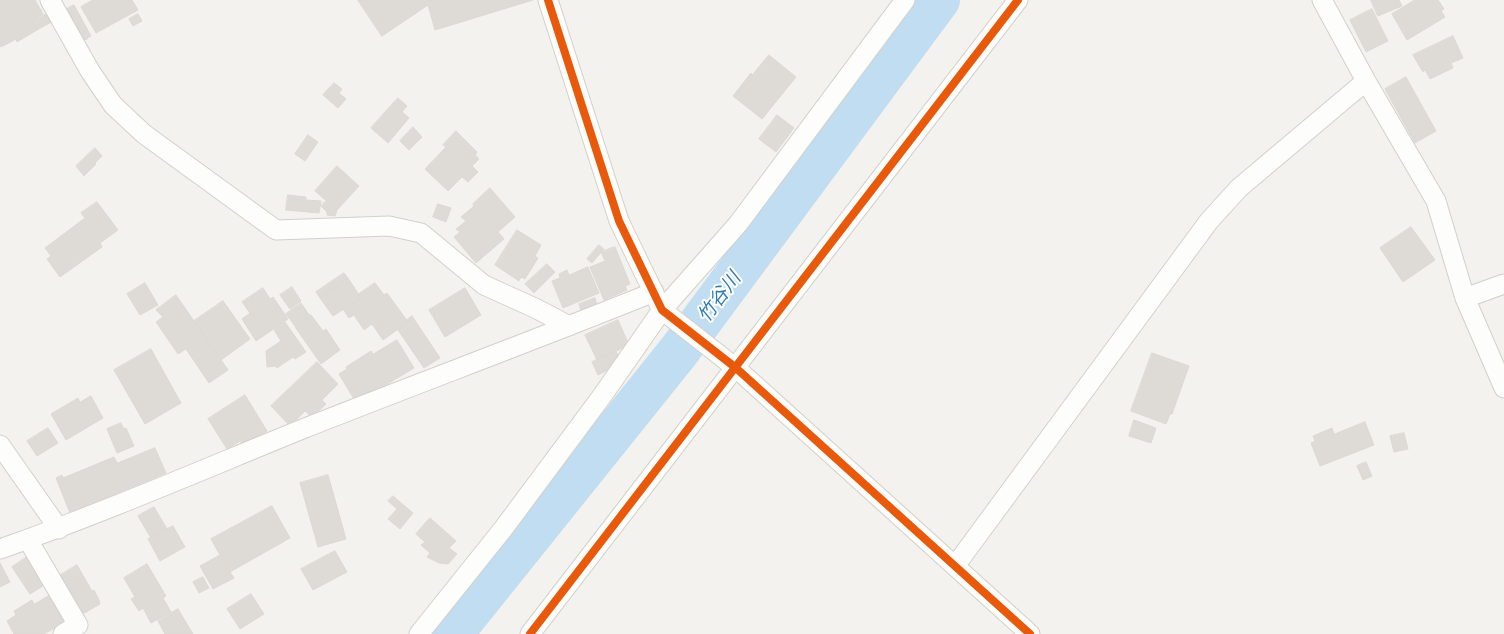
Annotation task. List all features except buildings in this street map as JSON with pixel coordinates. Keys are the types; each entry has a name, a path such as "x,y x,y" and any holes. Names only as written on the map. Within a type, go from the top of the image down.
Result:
{"street":[{"path":"50,0 90,71 113,105 144,134 276,230 389,226 421,233 484,285 569,326"},
{"path":"548,0 620,221 654,292 668,315 736,368 1030,634"},
{"path":"418,634 738,224 905,0"},
{"path":"530,634 1018,0"},
{"path":"1322,0 1366,81 1436,201 1465,298 1504,388"},
{"path":"955,566 1209,221 1238,188 1366,81"},
{"path":"1465,298 1504,284"},
{"path":"0,549 59,529 306,428 654,292"},
{"path":"0,445 59,529"},
{"path":"28,540 78,625 64,634"}],"waterway":[{"name":"竹谷川","path":"452,634 679,351 939,0"}],"cycle path":[{"path":"548,0 619,221 662,310 736,368 1030,634"},
{"path":"530,634 1018,0"}]}
